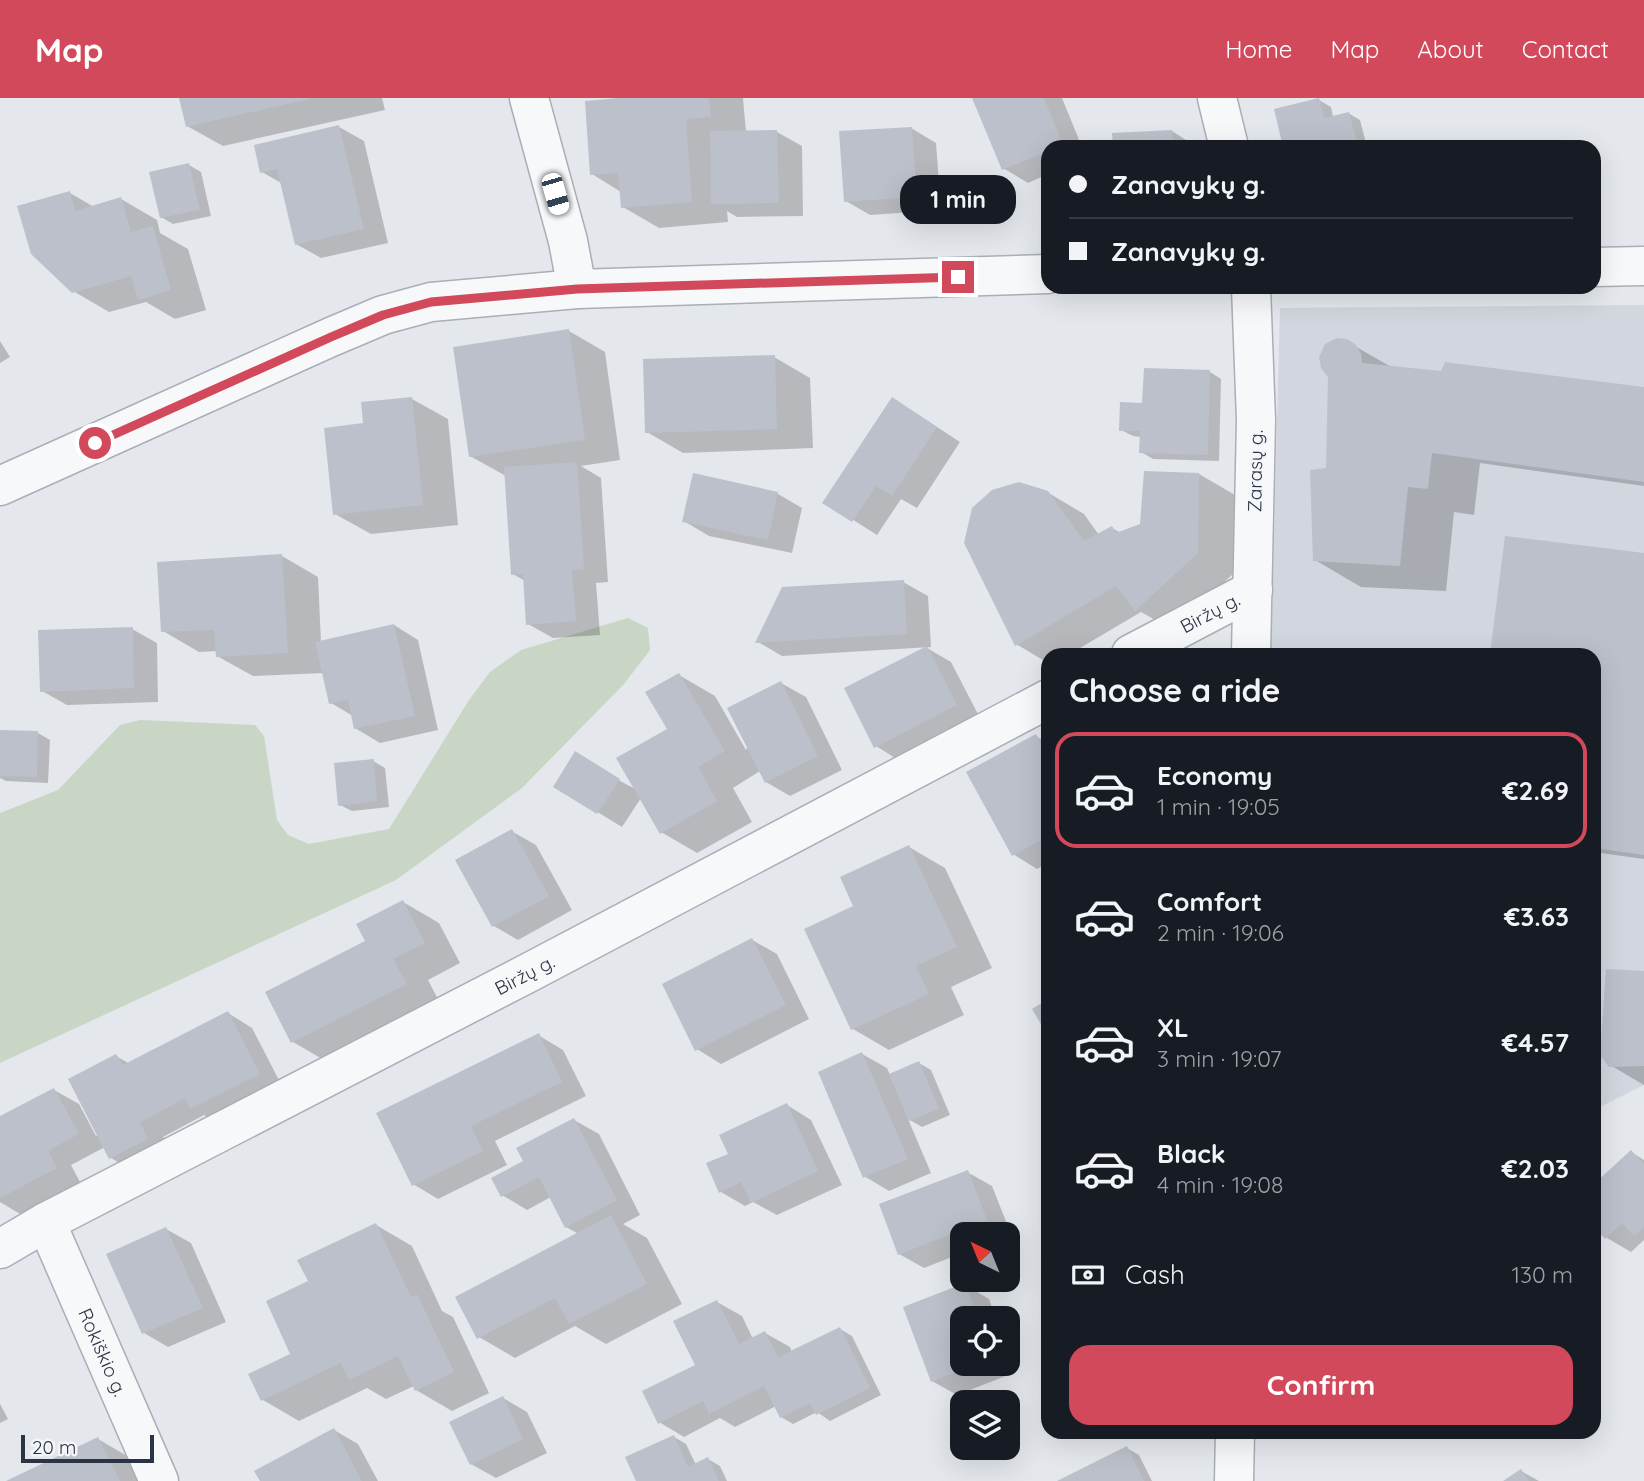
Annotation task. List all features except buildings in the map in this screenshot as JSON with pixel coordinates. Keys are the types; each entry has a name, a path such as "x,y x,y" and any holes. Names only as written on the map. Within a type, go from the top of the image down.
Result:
{"street":[{"path":"529,98 568,241 577,289"},
{"path":"1216,98 1227,140"},
{"path":"1601,267 1644,266"},
{"path":"0,486 296,352 383,315 431,302 577,289 1041,274"},
{"name":"Zarasų g.","path":"1251,294 1256,420 1251,648"},
{"name":"Biržų g.","path":"1142,648 1253,590"},
{"name":"Biržų g.","path":"0,1249 1041,702"},
{"name":"Rokiškio g.","path":"46,1223 159,1481"},
{"path":"1234,1481 1235,1439"}],"shaded area":[{"path":"1644,305 1644,1085 1601,1106 1601,648 1271,648 1280,308"}],"green space":[{"path":"628,618 648,628 650,650 624,684 522,788 396,880 0,1063 0,813 58,790 120,725 140,720 255,725 264,736 277,820 288,835 309,844 389,829 469,700 490,672 521,650"}],"route":[{"path":"95,443 383,315 431,302 577,289 958,277"}]}
